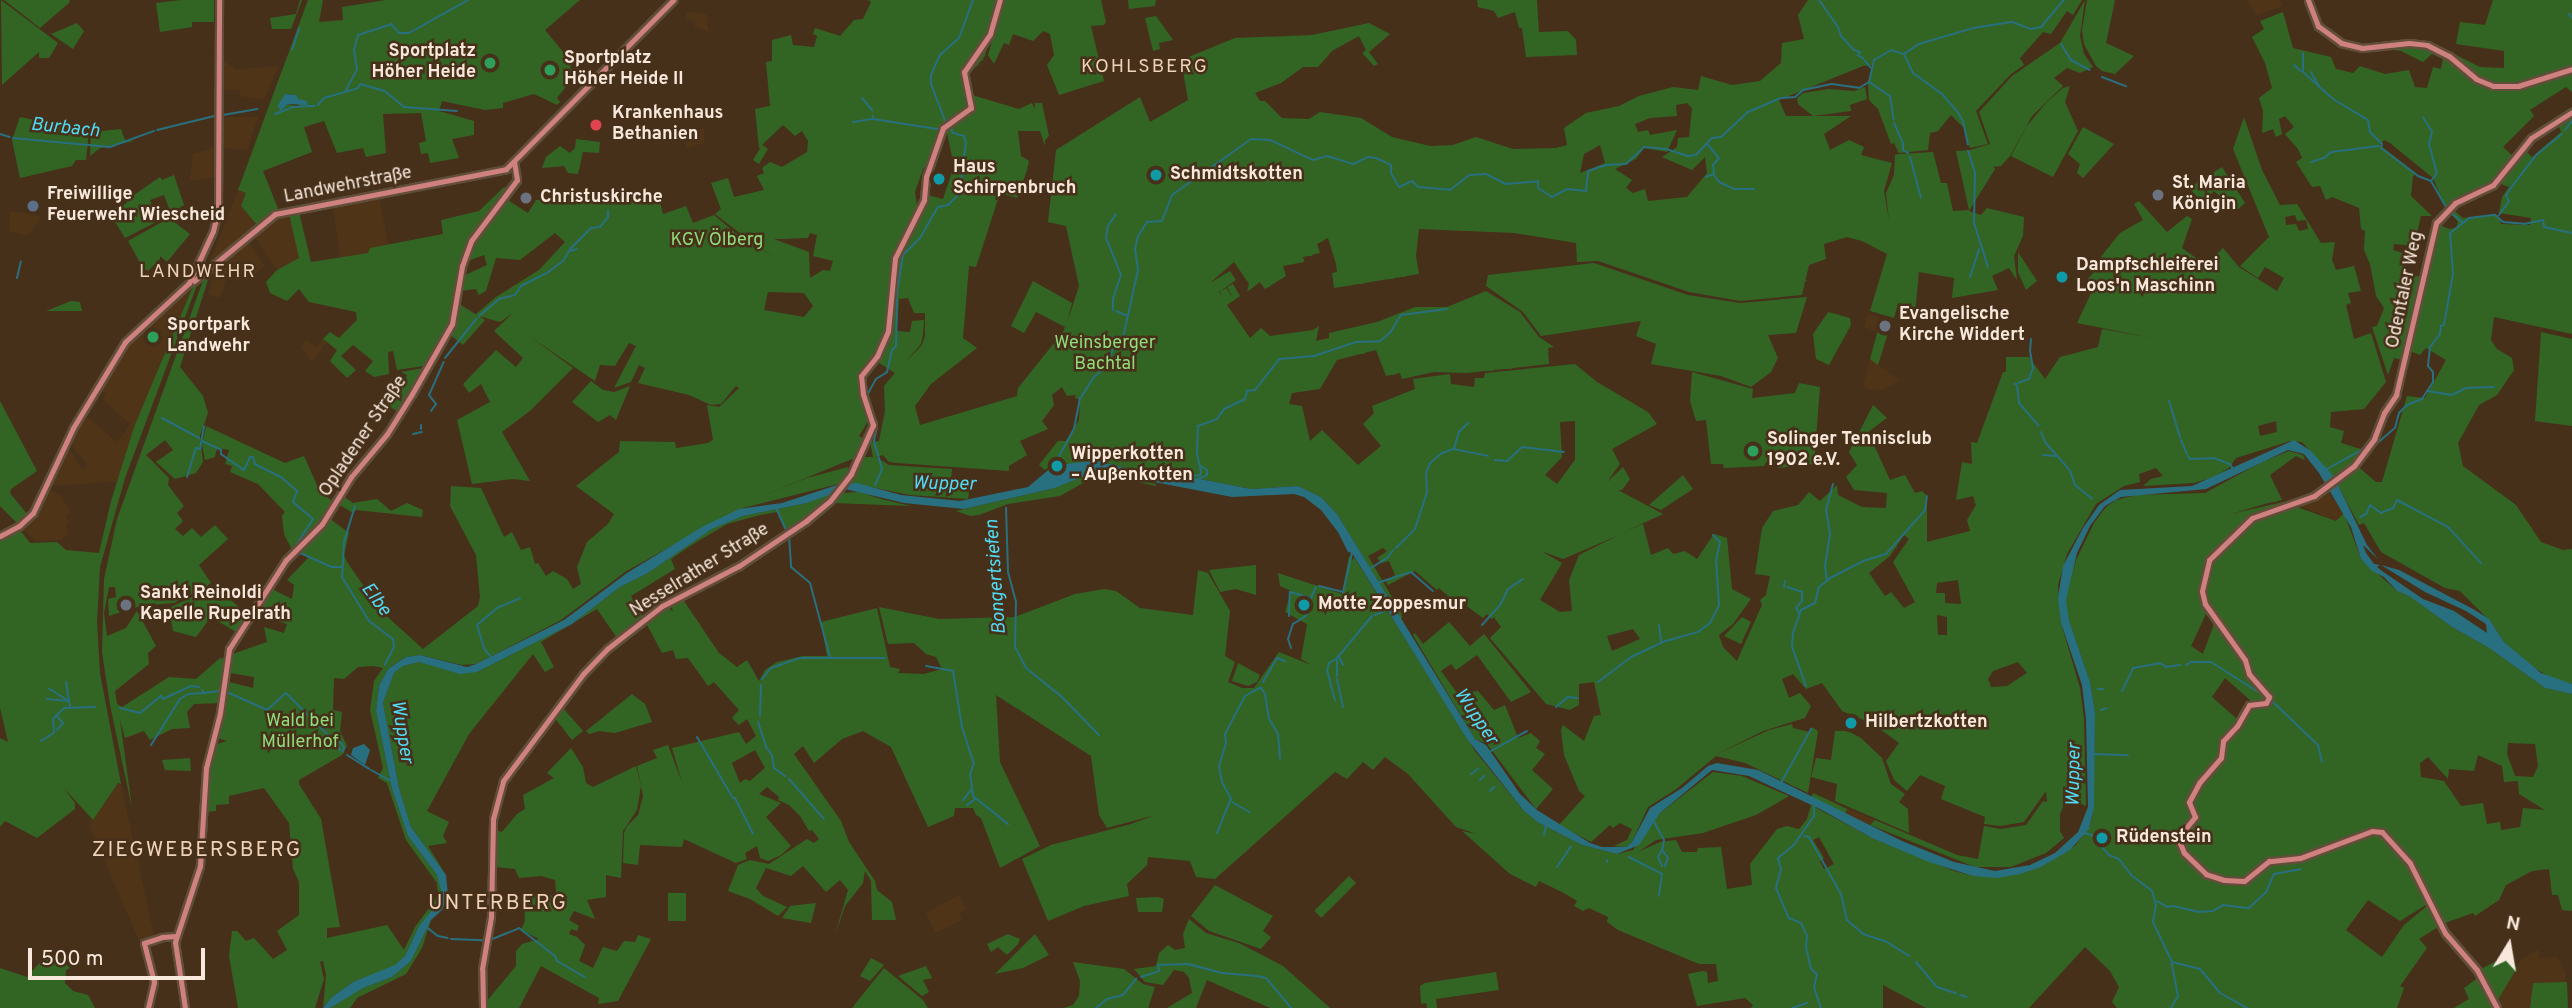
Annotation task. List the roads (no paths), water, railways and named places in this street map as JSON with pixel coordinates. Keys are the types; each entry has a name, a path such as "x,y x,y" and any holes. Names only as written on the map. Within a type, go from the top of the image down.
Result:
{"main road":[{"path":"0,536 19,526 38,505 74,428 125,342 201,271 217,222 219,0"},
{"path":"514,162 673,0"},
{"name":"Nesselrather Straße","path":"483,1008 482,963 491,917 497,796 507,775 600,656 652,613 752,558 830,501 851,474 873,425 863,394 861,376 879,353 888,331 895,258 924,200 926,177 943,128 971,108 964,72 990,34 1000,0"},
{"path":"2308,0 2318,26 2341,43 2362,48 2410,43 2427,45 2445,53 2473,77 2489,85 2513,87 2572,69"},
{"name":"Odentaler Weg","path":"2497,1008 2477,970 2445,933 2410,863 2382,832 2372,831 2296,859 2269,861 2244,881 2210,876 2184,852 2180,838 2194,820 2188,804 2192,794 2221,758 2223,741 2237,726 2246,709 2269,700 2202,596 2209,560 2252,518 2295,504 2339,480 2370,445 2384,412 2396,395 2435,223 2455,203 2493,185 2530,138 2572,112"},
{"name":"Landwehrstraße","path":"189,283 275,214 502,171 514,162"},
{"name":"Opladener Straße","path":"182,916 200,866 201,814 233,642 286,560 322,524 351,477 387,433 448,331 465,256 478,230 517,180 514,162"},
{"path":"182,916 175,946 186,1008"},
{"path":"162,937 174,929 182,916"},
{"path":"148,1008 154,986 144,946 147,940 176,936"},
{"path":"162,937 175,946"}],"water":[{"path":"285,94 296,95 298,99 307,101 307,105 288,104 280,111 278,105"},
{"path":"2294,440 2311,451 2334,477 2367,545 2378,559 2363,545 2374,564 2380,565 2377,567 2423,599 2454,611 2487,633 2486,624 2466,611 2425,592 2381,565 2399,570 2489,619 2504,642 2541,673 2572,684 2572,694 2545,688 2489,648 2397,591 2384,577 2372,571 2361,559 2351,527 2319,473 2304,454 2288,450 2206,489 2121,497 2105,506 2090,526 2077,553 2066,600 2069,620 2090,682 2095,712 2094,807 2089,829 2070,850 2041,867 2020,874 1997,878 1973,876 1929,862 1872,838 1820,809 1749,776 1712,770 1660,813 1639,845 1617,854 1582,845 1539,823 1524,811 1467,739 1338,532 1321,510 1304,497 1294,494 1232,497 1097,471 1055,488 964,509 904,503 845,489 807,503 743,516 712,529 648,573 620,587 572,624 477,672 460,674 419,662 403,666 394,673 383,703 399,788 411,827 446,875 448,896 442,910 431,920 411,961 392,977 363,988 330,1008 323,1008 332,997 353,982 395,965 405,956 419,926 443,897 437,875 408,836 392,789 376,711 379,686 388,669 406,657 420,655 467,667 476,664 564,620 627,573 702,527 739,509 782,503 840,484 857,483 901,495 960,501 1028,487 1053,466 1095,460 1146,473 1180,475 1251,489 1298,486 1321,497 1337,514 1475,739 1486,745 1520,794 1537,810 1590,843 1602,847 1626,847 1632,842 1650,808 1682,788 1708,766 1717,763 1758,770 1902,841 1954,862 1995,871 2030,865 2055,853 2078,832 2088,807 2086,719 2082,685 2061,623 2058,598 2063,566 2083,528 2099,505 2120,490 2192,486"},
{"path":"364,744 370,750 365,765 351,755 353,748"}],"waterway":[{"name":"Burbach","path":"345,92 357,69 354,50 358,35 391,24 399,33 409,33 468,0"},
{"path":"946,123 931,84 931,75 940,55 959,38 973,0"},
{"path":"1819,0 1838,27 1841,36 1854,50 1860,52 1858,55 1864,59"},
{"path":"1053,467 1074,429 1080,399 1094,377 1107,366 1114,347 1122,342 1138,270 1135,249 1138,236 1147,222 1162,221 1172,195 1251,139 1270,140 1313,160 1327,156 1353,164 1368,157 1376,158 1391,165 1391,173 1399,187 1412,181 1418,187 1450,190 1469,175 1486,174 1506,184 1538,181 1538,188 1552,197 1567,189 1586,191 1588,171 1607,165 1626,164 1644,147 1666,149 1687,156 1696,155 1712,138 1721,137 1748,112 1781,98 1795,97 1803,90 1832,84 1859,88 1869,82 1874,60 1891,50 1904,54 1919,44 1973,28 2012,22 2031,29 2041,27 2064,0"},
{"path":"2569,14 2572,18"},
{"path":"292,50 299,28"},
{"path":"2061,44 2071,60 2090,70"},
{"path":"2303,53 2303,72 2333,99 2368,120 2370,132 2382,144 2381,148 2418,176 2431,181 2446,207"},
{"path":"1905,56 1913,73 1942,94 1957,111 1963,121 1968,144"},
{"path":"1865,61 1871,68"},
{"path":"2294,65 2301,71"},
{"path":"2311,72 2320,88"},
{"path":"2102,77 2126,86"},
{"path":"1869,82 1890,96 1894,120"},
{"path":"318,105 324,98 358,88 360,84 385,91"},
{"path":"386,92 404,107 457,111"},
{"path":"862,98 872,110"},
{"name":"Burbach","path":"275,114 293,107 315,106"},
{"name":"Burbach","path":"223,115 257,109"},
{"name":"Burbach","path":"157,130 214,116"},
{"path":"873,116 873,119 937,129"},
{"path":"2423,117 2432,132 2429,144 2437,173 2432,180"},
{"path":"853,122 873,119"},
{"path":"2565,130 2572,121"},
{"path":"1894,123 1903,143 1903,150 1908,153"},
{"path":"875,485 882,469 874,441 877,427 866,397 876,379 887,372 892,350 896,346 897,293 903,255 920,238 938,207 948,205 959,194 966,143 964,136 953,133 950,127"},
{"name":"Burbach","path":"13,138 110,147 154,131"},
{"name":"Burbach","path":"0,134 10,137"},
{"path":"2499,215 2509,201 2506,196 2510,189 2536,155 2562,134"},
{"path":"1708,145 1719,158 1713,165 1714,175 1719,182 1734,189 1754,189"},
{"path":"2311,162 2324,158 2331,152 2379,146"},
{"path":"1968,151 1975,173"},
{"path":"1910,157 1921,198"},
{"path":"1706,177 1713,174"},
{"path":"1975,174 1974,223 1988,267"},
{"path":"570,249 591,228 600,227 608,217 608,210"},
{"path":"2450,212 2462,222"},
{"path":"1113,310 1113,299 1121,275 1106,238 1108,226 1116,214"},
{"path":"2374,446 2395,428 2399,413 2407,405 2422,399 2433,382 2433,372 2428,366 2430,347 2444,325 2453,274 2450,233 2469,218 2495,215 2503,222 2524,224 2543,220 2544,227 2572,233"},
{"name":"Elbe","path":"479,316 499,299 515,295 521,286 547,273 563,261 569,251 577,249"},
{"path":"1970,277 1979,249"},
{"path":"17,278 21,261"},
{"path":"1187,477 1200,475 1201,472 1197,453 1198,426 1217,419 1224,409 1245,399 1247,391 1255,390 1279,359 1314,356 1356,342 1380,341 1390,333 1401,315 1447,309"},
{"path":"1116,311 1128,316"},
{"name":"Elbe","path":"445,358 477,318"},
{"path":"2018,383 2029,379 2033,368 2031,339"},
{"name":"Elbe","path":"431,411 436,404 429,395 444,362"},
{"path":"2017,386 2019,403 2039,426"},
{"path":"2427,391 2452,395 2466,388 2494,387"},
{"path":"2169,401 2180,437"},
{"path":"162,418 199,438"},
{"path":"1454,449 1459,432 1468,423"},
{"path":"187,477 196,448 200,449 204,426"},
{"name":"Elbe","path":"413,434 422,432"},
{"path":"2041,432 2045,442 2070,471 2075,485 2092,499"},
{"path":"2181,440 2187,454"},
{"path":"202,441 221,450 221,454 244,470 250,457 253,457 255,464 281,477 297,491 293,502 313,519 294,548"},
{"path":"1495,460 1507,461 1522,447 1564,452"},
{"path":"1396,548 1415,529 1427,491 1426,473 1430,463 1442,453 1453,449 1488,456"},
{"path":"2327,469 2363,449"},
{"path":"2043,455 2055,456"},
{"path":"2188,456 2190,459 2214,458 2230,464 2233,469"},
{"path":"1198,479 1207,475 1207,470 1201,466"},
{"path":"1827,581 1825,566 1830,534 1826,510 1833,484"},
{"path":"1806,686 1792,647 1793,633 1801,610 1815,603 1819,587 1830,578 1863,561 1886,554 1925,510 1927,496"},
{"path":"2360,517 2366,514 2370,505 2381,513 2393,508 2397,500 2448,527 2481,563"},
{"name":"Elbe","path":"355,506 344,541 342,577 369,621 393,639 394,647 385,665"},
{"name":"Bongertsiefen","path":"1006,508 1008,572 1016,602 1015,647 1026,668 1062,697 1099,735"},
{"path":"777,510 785,528"},
{"path":"1598,682 1631,657 1666,641 1698,632 1710,623 1719,605 1716,560 1720,542 1713,535"},
{"path":"789,536 791,567 810,583 830,657"},
{"path":"1371,568 1387,558 1393,550"},
{"path":"298,552 332,567 342,567"},
{"path":"1319,586 1343,592 1352,553"},
{"path":"1377,583 1411,572 1433,591"},
{"path":"1482,625 1500,605 1508,589 1523,579"},
{"path":"1784,587 1785,581"},
{"path":"1289,616 1290,592 1311,598 1316,587"},
{"path":"1787,587 1802,592 1802,601 1796,608 1799,613"},
{"path":"491,657 484,648 477,625 497,608 520,598"},
{"path":"1291,648 1288,639 1293,624 1306,616 1311,598"},
{"path":"1375,615 1386,610"},
{"path":"1337,676 1337,658 1372,616"},
{"path":"1659,625 1661,642"},
{"path":"1339,657 1343,665"},
{"path":"762,679 771,668 800,658 885,658"},
{"path":"1263,682 1277,658 1285,661"},
{"path":"1335,700 1327,671 1329,663 1336,659"},
{"path":"2186,665 2191,662 2211,662 2263,695"},
{"path":"2122,691 2133,668 2160,663 2166,667 2180,665"},
{"path":"926,666 953,671 962,727 974,763 970,774 973,796 1008,824"},
{"path":"1337,679 1343,707"},
{"path":"47,699 69,701 66,682"},
{"path":"760,716 761,685"},
{"path":"120,708 140,713 161,696 163,699 191,686 199,687"},
{"path":"1217,833 1231,799 1222,782 1219,766 1226,743 1225,734 1245,696 1261,687"},
{"path":"48,688 69,701 70,706"},
{"path":"1261,688 1265,694 1269,719 1278,734 1280,759"},
{"path":"2098,689 2103,689"},
{"path":"202,690 204,693 220,691"},
{"path":"227,692 267,710 286,693 334,741 339,741 344,747 343,752"},
{"path":"151,745 180,699 188,694 204,693"},
{"path":"1556,707 1568,697 1577,698"},
{"path":"2271,700 2318,745 2322,762"},
{"path":"41,741 54,733 53,719 64,708 95,707"},
{"path":"2101,710 2107,708"},
{"path":"56,715 63,723 57,730"},
{"path":"758,722 766,747 772,755 774,768 785,776"},
{"path":"1781,783 1811,729"},
{"name":"Wupper","path":"1491,751 1527,731"},
{"path":"697,737 733,798"},
{"path":"334,742 341,751"},
{"name":"Wupper","path":"2094,754 2128,755"},
{"path":"347,755 369,769"},
{"path":"1471,774 1478,769"},
{"path":"371,770 391,781"},
{"path":"1480,780 1484,776"},
{"path":"789,779 824,819"},
{"path":"1490,791 1494,787"},
{"path":"963,800 971,790"},
{"path":"735,798 753,834"},
{"path":"967,805 975,799"},
{"path":"1232,802 1249,812"},
{"path":"1814,804 1814,816 1794,845 1778,858 1781,869 1776,888 1789,918 1801,923 1807,936 1806,947 1811,969 1817,974 1814,987 1821,1008"},
{"path":"1653,820 1664,840 1662,850 1668,858 1665,866"},
{"path":"1544,835 1546,826"},
{"path":"2084,833 2092,835 2109,855 2119,859 2131,875 2152,891 2156,905 2153,922 2172,962 2200,969 2220,993 2247,1008"},
{"path":"1804,836 1809,837 1841,894 1847,920 1863,934 1887,942 1909,956"},
{"path":"1557,867 1571,846"},
{"path":"1662,850 1658,857 1662,866"},
{"path":"1629,857 1662,874 1659,896"},
{"path":"2157,901 2167,907 2198,912 2213,911 2223,905 2249,908 2266,892 2274,874 2301,869"},
{"path":"446,900 459,902"},
{"path":"425,926 438,936 448,938"},
{"path":"490,940 519,928 555,956 557,961 585,977"},
{"path":"451,939 484,940"},
{"path":"1916,962 1937,987 1956,993"},
{"path":"1141,977 1159,971 1158,965 1188,964 1222,973 1257,976 1266,978 1291,1008"},
{"path":"2171,1008 2178,996 2172,964"},
{"path":"1096,1008 1107,999 1123,995 1136,979"},
{"path":"1960,995 1967,997"},
{"path":"1792,1008 1807,1003"}],"place":[{"name":"Sportplatz Höher Heide","path":"490,63"},
{"name":"Sportplatz Höher Heide II","path":"550,70"},
{"name":"Krankenhaus Bethanien","path":"596,125"},
{"name":"Schmidtskotten","path":"1156,175"},
{"name":"Haus Schirpenbruch","path":"939,179"},
{"name":"St. Maria Königin","path":"2158,195"},
{"name":"Christuskirche","path":"526,198"},
{"name":"Freiwillige Feuerwehr Wiescheid","path":"33,206"},
{"name":"Dampfschleiferei Loos'n Maschinn","path":"2062,277"},
{"name":"Evangelische Kirche Widdert","path":"1885,326"},
{"name":"Sportpark Landwehr","path":"153,337"},
{"name":"Solinger Tennisclub 1902 e.V.","path":"1753,451"},
{"name":"Wipperkotten – Außenkotten","path":"1057,466"},
{"name":"Sankt Reinoldi Kapelle Rupelrath","path":"126,605"},
{"name":"Motte Zoppesmur","path":"1304,605"},
{"name":"Hilbertzkotten","path":"1851,723"},
{"name":"Rüdenstein","path":"2102,838"}],"district":[{"name":"KOHLSBERG","path":"1145,68"},
{"name":"LANDWEHR","path":"198,273"},
{"name":"ZIEGWEBERSBERG","path":"197,851"},
{"name":"UNTERBERG","path":"498,904"}],"park label":[{"name":"KGV Ölberg","path":"717,241"},
{"name":"Weinsberger Bachtal","path":"1105,355"},
{"name":"Wald bei Müllerhof","path":"300,733"}]}
